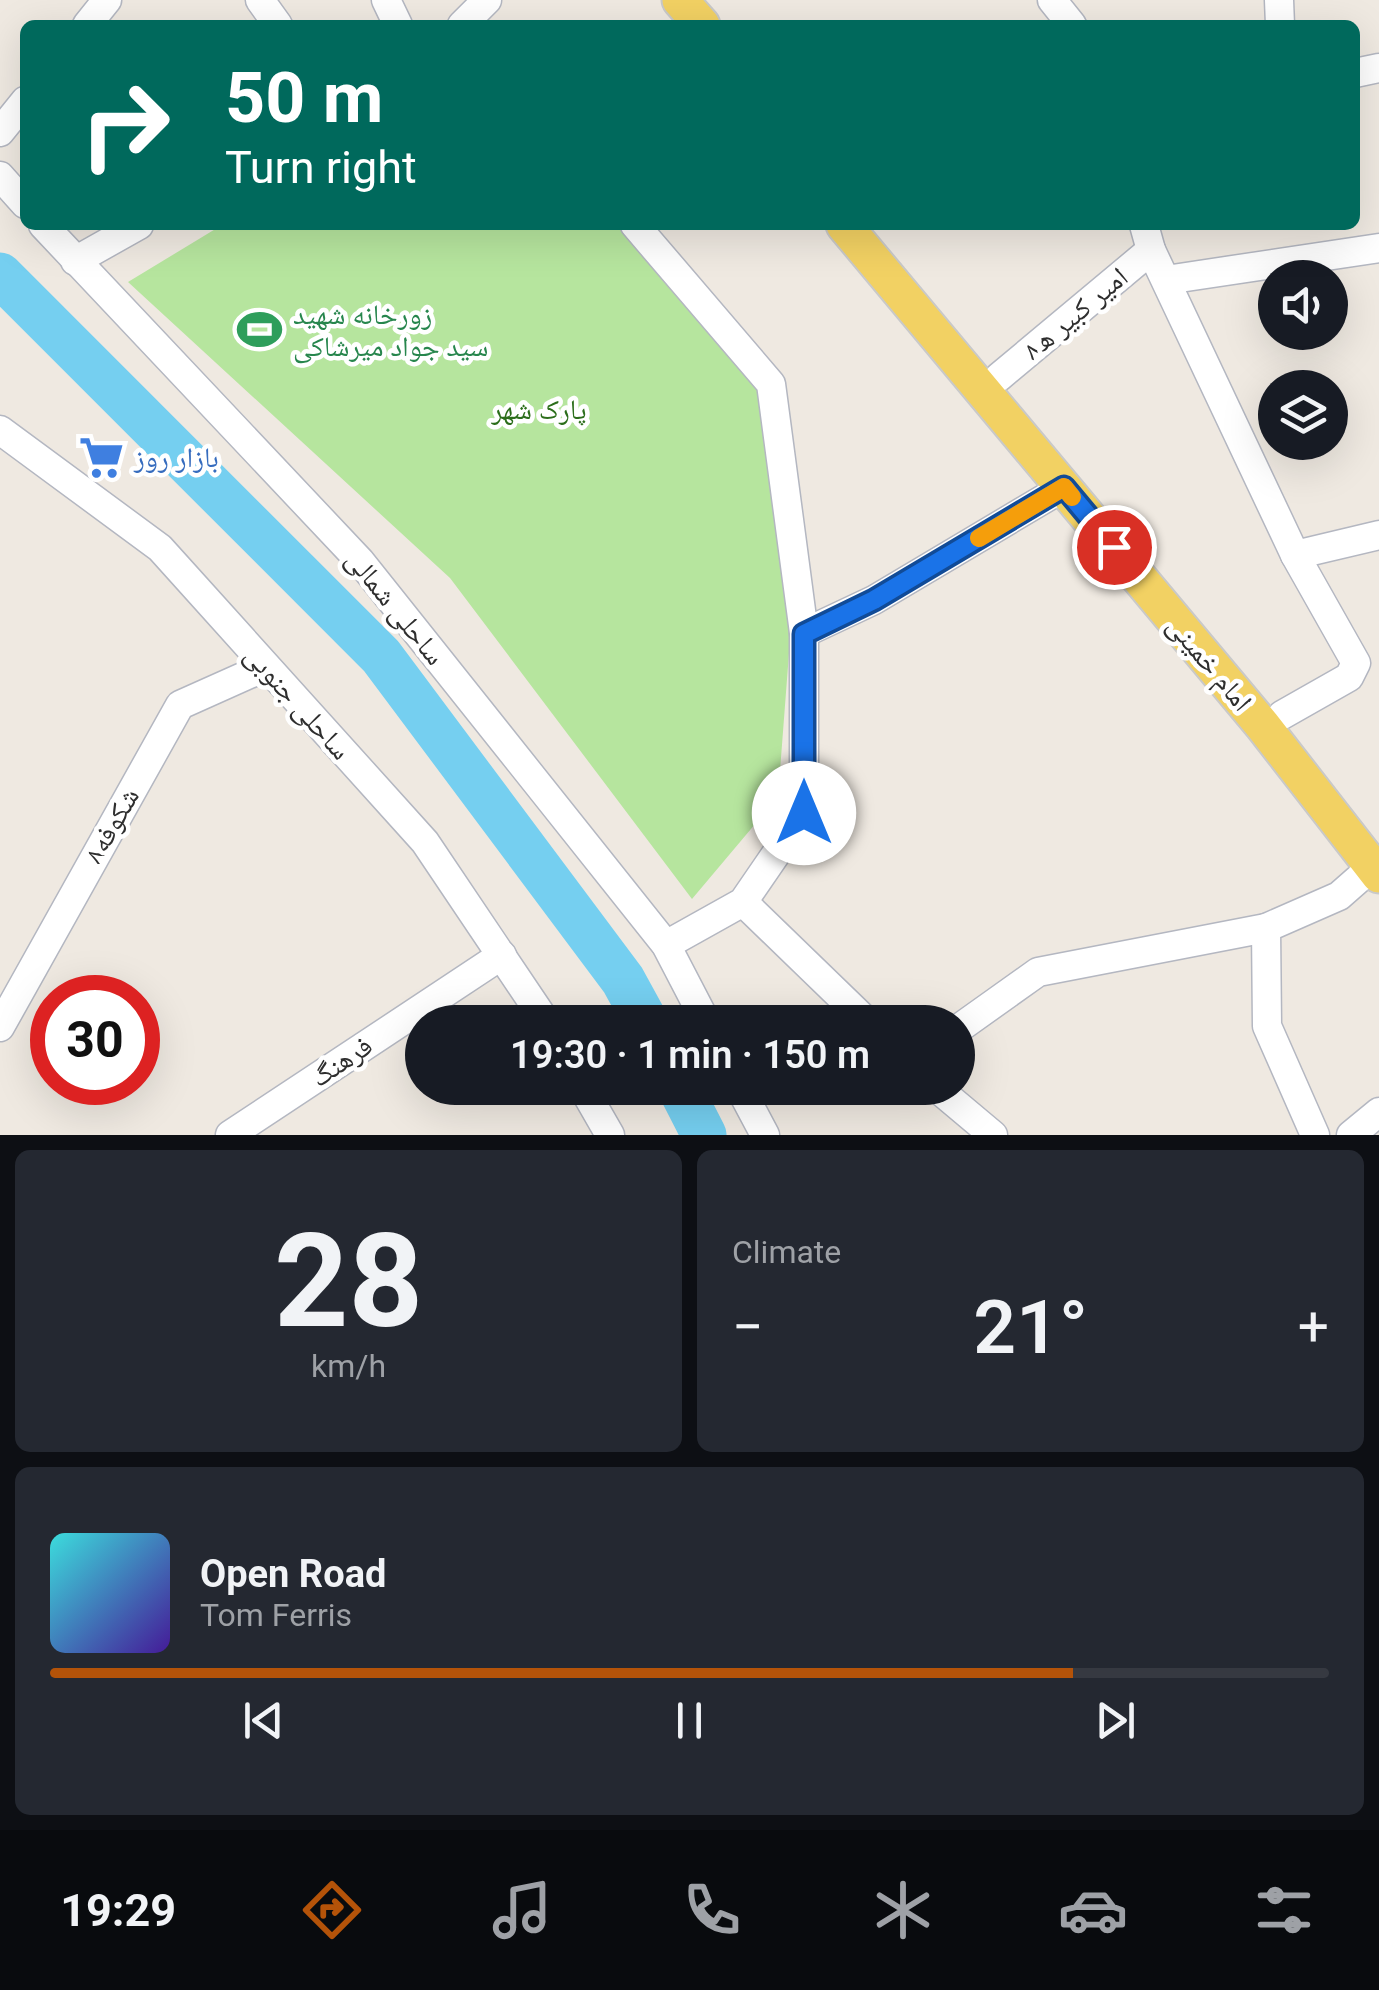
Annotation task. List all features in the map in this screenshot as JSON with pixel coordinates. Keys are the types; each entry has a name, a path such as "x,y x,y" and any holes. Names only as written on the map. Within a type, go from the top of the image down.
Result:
{"main road":[{"path":"652,0 670,20"},
{"path":"680,0 698,20"},
{"name":"امام خمینی","path":"848,230 1377,861"},
{"name":"امام خمینی","path":"876,230 1282,715 1377,861"}],"street":[{"path":"91,20 107,0"},
{"path":"467,20 486,0"},
{"path":"1052,0 1068,20"},
{"path":"0,132 20,107"},
{"path":"0,176 20,198"},
{"name":"ساحلی شمالی","path":"47,230 360,561 666,945 697,1005"},
{"path":"74,261 129,230"},
{"path":"640,230 771,384 804,634 804,813 744,902 666,945"},
{"path":"1148,237 1295,555 1356,662 1349,677 1282,715"},
{"name":"امیر کبیر ه۸","path":"1000,377 1148,237"},
{"path":"1166,280 1379,248"},
{"name":"ساحلی جنوبی","path":"1,435 160,548 425,842 535,1005"},
{"path":"804,634 874,600 1064,487"},
{"path":"1295,555 1379,535"},
{"name":"شکوفه۸","path":"0,1027 180,706 265,666"},
{"path":"975,1017 1038,972 1266,928 1339,896 1377,861"},
{"path":"744,902 850,1005"},
{"path":"1266,928 1267,1026 1316,1135"},
{"name":"فرهنگ","path":"230,1135 502,955"},
{"path":"593,1105 610,1135"},
{"path":"749,1105 765,1135"},
{"path":"958,1105 994,1135"},
{"path":"1351,1135 1379,1112"}],"green space":[{"name":"پارک شهر","path":"214,230 625,230 765,386 791,627 778,797 692,899 450,578 128,282"}],"waterway":[{"path":"0,275 381,656 623,980 637,1005"},
{"path":"689,1105 704,1135"}],"slow traffic":[{"path":"979,538 1064,487 1072,497"}],"place":[{"name":"زورخانه شهید سید جواد میرشاکی","path":"260,330"},
{"name":"بازار روز","path":"101,457"}],"route":[{"path":"804,813 804,634 874,600 1064,487 1114,547"}]}
